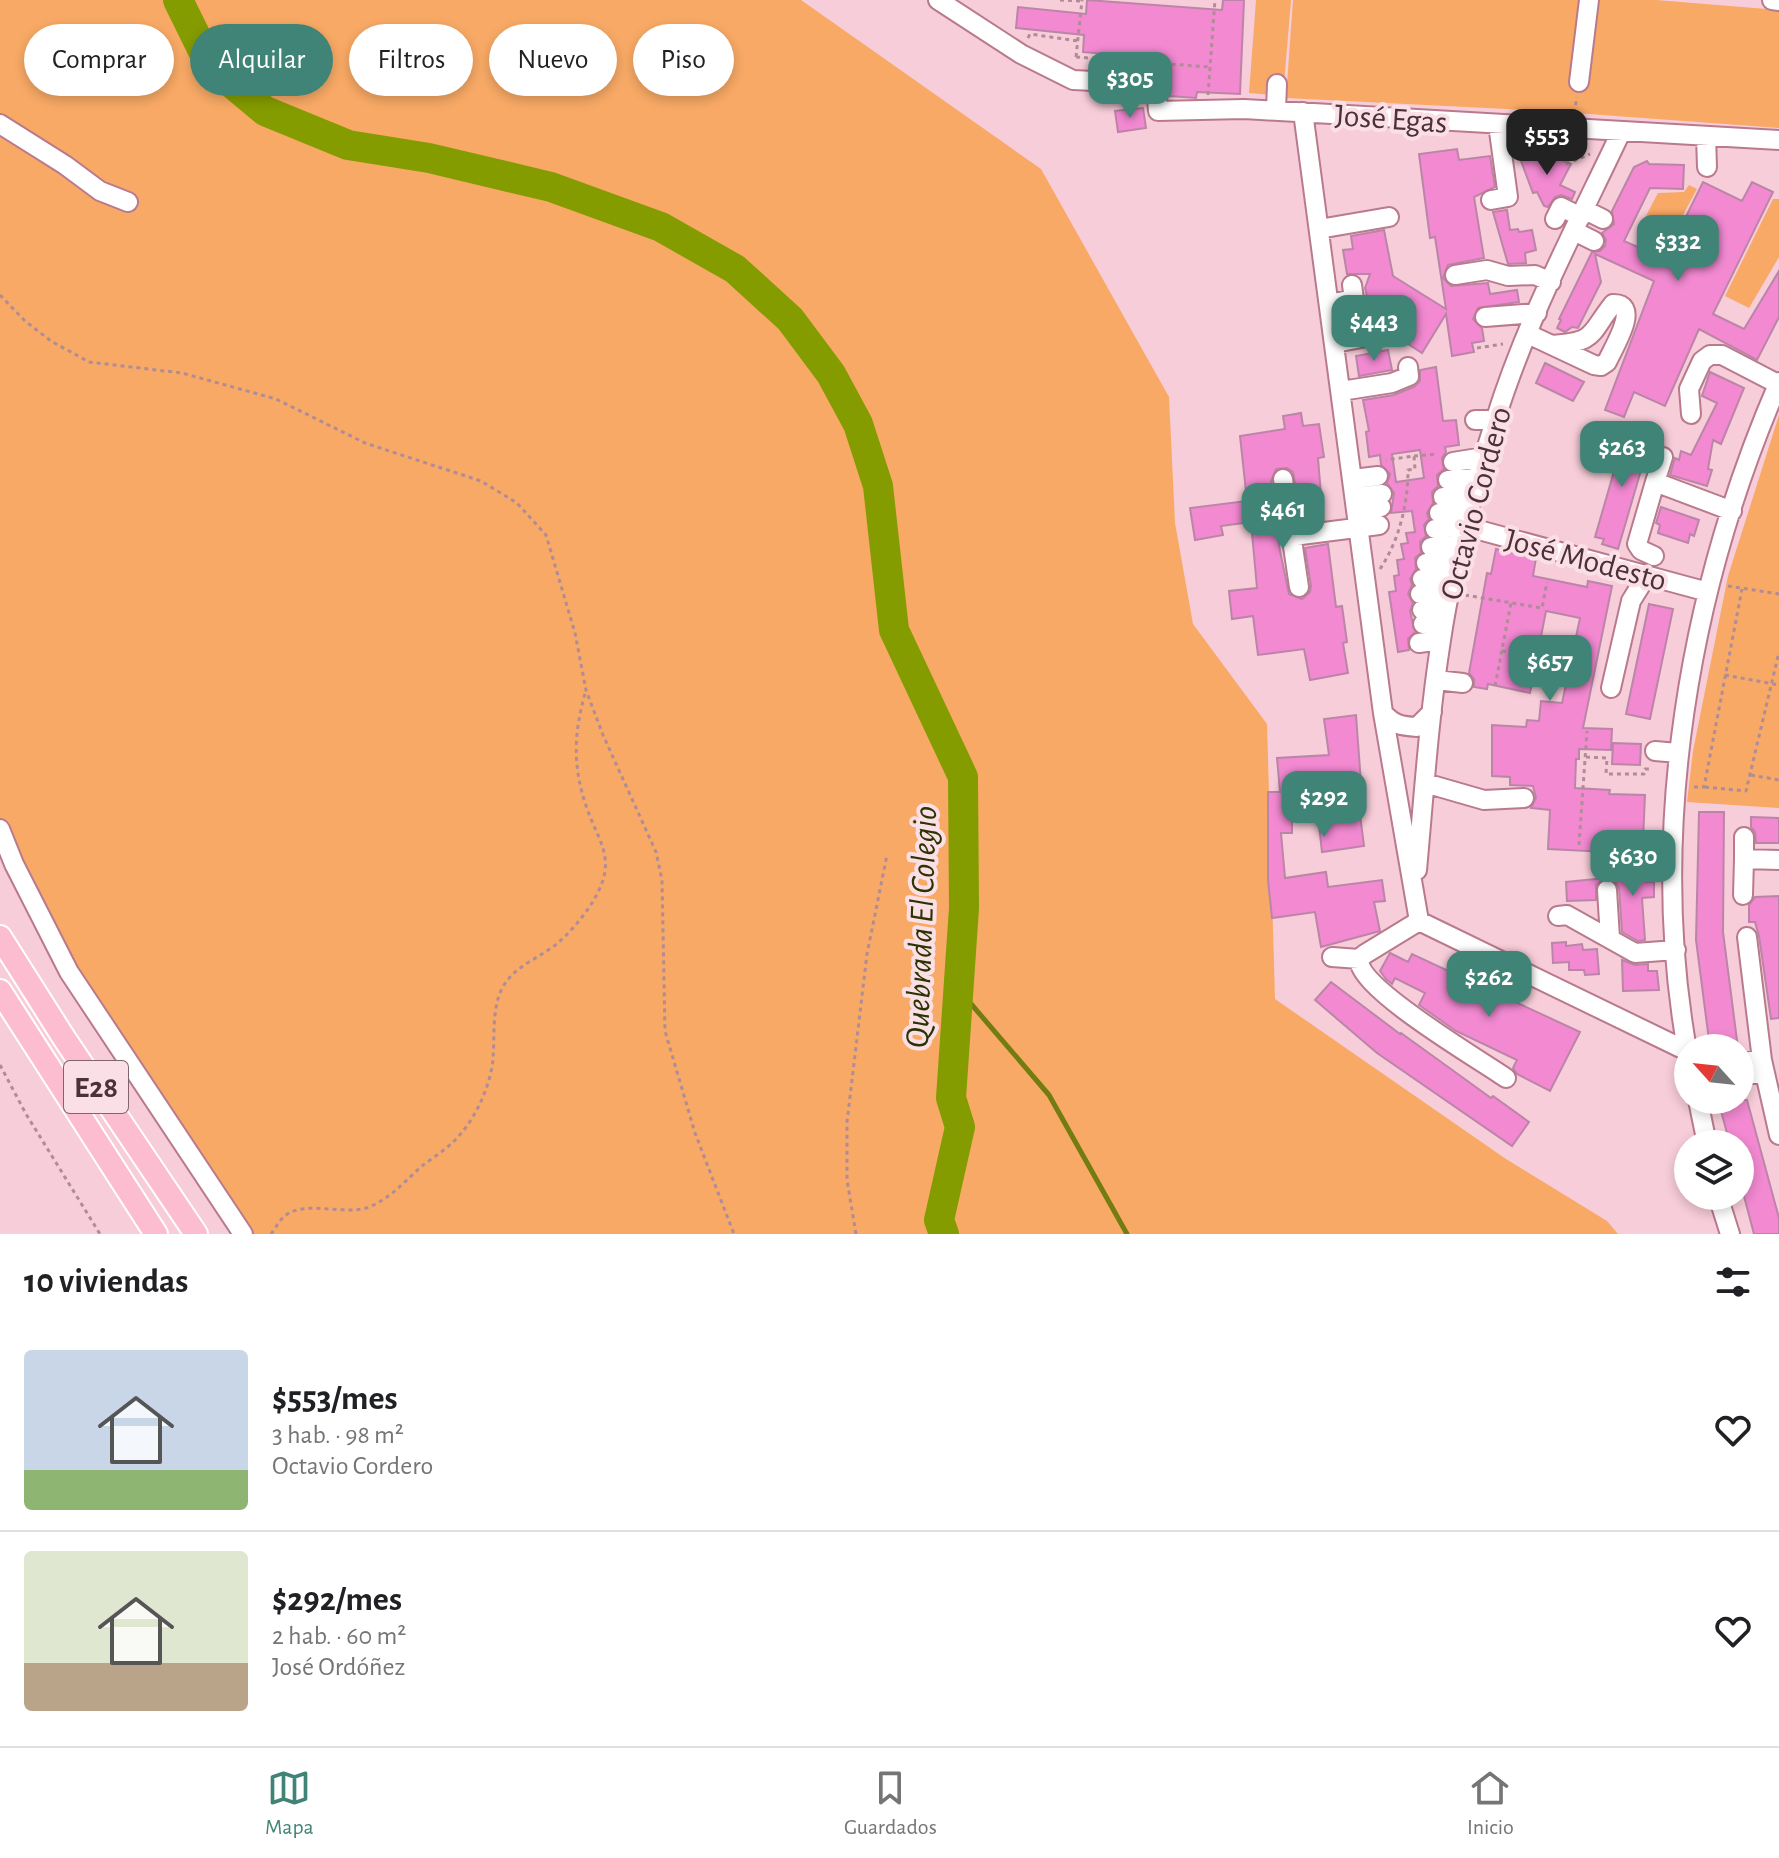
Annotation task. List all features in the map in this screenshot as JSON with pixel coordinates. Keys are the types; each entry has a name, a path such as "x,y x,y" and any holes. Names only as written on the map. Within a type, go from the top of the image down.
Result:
{"main road":[{"name":"E28","path":"0,937 196,1234"},
{"name":"E28","path":"0,991 156,1234"}],"street":[{"path":"938,0 1021,54 1073,80"},
{"path":"1579,82 1589,0"},
{"path":"1772,0 1779,1"},
{"name":"José Egas","path":"1073,80 1156,84 1158,111 1276,110 1779,140"},
{"path":"1276,110 1277,84"},
{"path":"1303,112 1341,391 1357,446 1356,504 1383,713 1419,921"},
{"path":"0,124 100,191 128,202"},
{"path":"1491,200 1508,197 1498,124"},
{"name":"Octavio Cordero","path":"1415,896 1436,680 1471,503 1495,420 1536,334 1551,282 1621,132"},
{"path":"1706,136 1707,167"},
{"path":"1555,219 1561,207 1580,219 1594,241"},
{"path":"1319,229 1389,217"},
{"path":"1580,219 1603,219"},
{"path":"1455,275 1487,270 1508,276 1535,275 1551,282"},
{"path":"1329,304 1354,299 1352,285"},
{"path":"1357,306 1366,343"},
{"path":"1486,319 1536,334"},
{"path":"1335,348 1366,343 1386,334"},
{"path":"1686,1034 1676,950 1670,853 1676,770 1710,587 1748,456 1779,383 1722,355 1710,355 1702,361 1689,389 1691,414"},
{"path":"1341,391 1392,383 1409,376 1408,367"},
{"path":"1475,420 1495,420"},
{"path":"1434,538 1484,457"},
{"path":"1654,556 1641,550 1637,544 1663,457"},
{"path":"1283,479 1299,587"},
{"path":"1655,482 1732,511"},
{"path":"1293,536 1356,504 1380,500 1356,504"},
{"path":"1434,538 1471,503"},
{"path":"1434,538 1471,503"},
{"name":"José Modesto","path":"1471,503 1647,575 1710,587"},
{"path":"1434,538 1452,592"},
{"path":"1434,538 1452,592"},
{"path":"1434,538 1452,592"},
{"path":"1611,688 1631,601 1647,575"},
{"path":"1419,643 1452,592"},
{"path":"1436,680 1463,683"},
{"path":"1383,713 1400,726 1417,727 1432,712"},
{"path":"1655,751 1676,770"},
{"path":"1425,783 1484,800 1524,798"},
{"path":"0,829 14,864 69,972 243,1234"},
{"path":"1743,895 1744,837"},
{"path":"1620,851 1670,853"},
{"path":"1744,859 1779,860"},
{"path":"1607,890 1610,938"},
{"path":"1558,916 1567,915 1635,953 1676,950"},
{"path":"1332,957 1359,959 1419,921"},
{"path":"1419,921 1674,1046"},
{"path":"1747,937 1763,1066 1779,1135"},
{"path":"1359,959 1359,966 1369,981 1411,1015 1506,1078"},
{"path":"1754,1064 1763,1066"},
{"path":"1754,1070 1763,1066"},
{"path":"1722,1210 1730,1234"}],"path":[{"path":"1060,0 1082,1 1073,80"},
{"path":"1207,110 1215,0"},
{"path":"1021,54 1030,34 1078,41"},
{"path":"1076,57 1210,67"},
{"path":"1571,129 1579,82"},
{"path":"1566,164 1588,154 1610,156"},
{"path":"0,295 25,321 51,341 89,362 182,373 276,399 365,443 481,481 517,503 546,535 575,633 586,690 656,852 662,880 665,1031 695,1133 734,1234"},
{"path":"1477,348 1536,334"},
{"path":"1414,456 1434,538"},
{"path":"1452,592 1542,608 1547,582"},
{"path":"1710,587 1779,594"},
{"path":"1704,787 1742,589"},
{"path":"1495,686 1511,603"},
{"path":"1502,651 1512,653"},
{"path":"1586,757 1607,758 1606,774 1644,774 1645,769 1676,770 1704,787 1746,791 1779,652"},
{"path":"1725,675 1779,685"},
{"path":"271,1234 286,1215 299,1211 366,1208 385,1199 466,1128 489,1078 499,995 506,982 560,942 593,900 605,876 606,864 599,834 584,800 576,762 575,736 586,690"},
{"path":"1579,845 1587,731"},
{"path":"1750,775 1779,780"},
{"path":"856,1234 847,1180 847,1122 867,954 887,855"},
{"path":"0,1065 26,1114 100,1234"}],"shaded area":[{"path":"0,0 801,0 1041,169 1169,397 1175,523 1193,624 1267,724 1275,999 1506,1159 1607,1221 1618,1234 247,1234 0,857"},
{"path":"1256,0 1291,0 1283,96 1249,93"},
{"path":"1293,0 1656,0 1779,10 1779,128 1548,111 1286,98"},
{"path":"1689,185 1697,189 1662,254 1646,246 1648,238 1638,231 1658,193 1684,192"},
{"path":"1773,199 1779,199 1779,257 1749,308 1725,296"},
{"path":"1779,415 1779,808 1687,802 1693,751 1728,576"}],"building":[{"path":"1087,0 1222,10 1223,0 1244,0 1240,94 1197,92 1196,98 1169,96 1168,59 1083,52 1084,35 1016,28 1018,7 1086,14"},
{"path":"1143,108 1146,128 1118,132 1115,111"},
{"path":"1457,149 1459,160 1490,156 1495,187 1474,197 1484,258 1448,265 1443,278 1451,286 1488,283 1490,294 1517,290 1519,302 1478,308 1473,319 1482,328 1484,341 1472,343 1474,352 1452,356 1446,314 1422,353 1399,338 1413,311 1381,316 1371,311 1365,288 1370,274 1347,274 1343,250 1353,249 1351,236 1384,230 1393,276 1446,309 1435,237 1430,238 1419,154"},
{"path":"1541,151 1571,164 1560,185 1575,192 1572,199 1561,195 1555,197 1548,207 1544,206 1537,192 1533,193 1521,161"},
{"path":"1647,161 1649,164 1684,165 1683,189 1650,188 1624,241 1665,259 1703,182 1742,201 1752,182 1773,192 1713,314 1744,329 1779,271 1779,317 1757,360 1699,329 1665,406 1634,392 1624,417 1605,410 1654,281 1595,254 1601,282 1578,328 1572,327 1565,332 1557,328 1592,252 1600,251 1605,246 1602,233 1614,224 1612,211 1634,167"},
{"path":"1507,210 1510,230 1532,230 1536,250 1525,253 1526,263 1508,264 1493,212"},
{"path":"1388,350 1392,370 1359,376 1356,356"},
{"path":"1545,363 1584,382 1573,401 1536,383"},
{"path":"1436,367 1443,421 1456,420 1459,445 1445,447 1442,458 1444,469 1437,475 1438,486 1432,492 1433,503 1424,525 1426,536 1420,542 1421,553 1415,558 1416,569 1410,579 1412,585 1408,594 1413,603 1410,611 1415,632 1408,639 1409,650 1398,652 1389,592 1396,591 1394,576 1399,575 1397,560 1404,559 1401,544 1408,543 1406,533 1415,532 1412,511 1391,513 1394,493 1387,483 1390,474 1381,465 1380,455 1369,457 1366,432 1369,431 1363,400 1394,395 1414,387 1420,381 1420,370","holes":["1420,450 1424,478 1396,482 1392,454"]},
{"path":"1710,372 1744,388 1721,444 1713,440 1708,469 1712,470 1707,486 1670,475 1675,458 1679,460 1681,451 1691,455 1717,403 1702,396"},
{"path":"1301,413 1303,426 1319,424 1324,457 1318,458 1323,520 1302,522 1293,472 1287,468 1276,469 1271,481 1280,551 1289,594 1302,599 1310,592 1311,586 1305,548 1328,544 1336,607 1342,606 1347,642 1343,643 1348,673 1310,680 1304,649 1258,655 1253,616 1232,619 1229,591 1257,588 1251,522 1221,526 1223,535 1195,540 1190,508 1247,501 1240,436 1285,429 1283,416"},
{"path":"1626,430 1642,434 1640,440 1649,443 1618,549 1602,544 1604,539 1595,537"},
{"path":"1661,507 1699,520 1688,543 1658,533 1660,525 1656,523"},
{"path":"1496,549 1536,558 1533,576 1587,587 1588,581 1612,586 1583,728 1612,729 1611,750 1579,749 1575,788 1610,790 1609,794 1645,795 1643,840 1615,840 1608,852 1548,849 1550,810 1531,808 1536,798 1533,786 1510,785 1510,777 1492,776 1492,725 1526,727 1527,720 1539,721 1541,701 1562,703 1580,618 1546,611 1530,693 1488,684 1487,689 1474,687 1474,679 1469,673 1487,573 1491,574"},
{"path":"1649,604 1673,609 1650,719 1626,714"},
{"path":"1356,715 1361,783 1356,783 1364,846 1322,852 1319,825 1326,824 1322,785 1292,787 1292,833 1281,833 1285,878 1326,872 1328,887 1382,880 1385,901 1374,902 1380,931 1321,947 1315,912 1272,918 1268,880 1268,792 1280,792 1277,758 1329,755 1324,719"},
{"path":"1613,743 1641,744 1640,765 1612,764"},
{"path":"1699,812 1724,812 1723,932 1736,1034 1708,1034 1696,940"},
{"path":"1751,817 1779,818 1779,843 1756,843"},
{"path":"1618,863 1645,864 1646,882 1654,882 1654,897 1642,898 1645,940 1638,941 1622,932 1619,888 1608,878 1619,878"},
{"path":"1605,878 1596,885 1596,900 1567,901 1566,882"},
{"path":"1779,896 1779,1018 1771,1019 1759,936 1755,922 1749,922 1749,905 1755,897"},
{"path":"1566,942 1566,946 1582,944 1583,950 1597,949 1599,974 1585,975 1584,970 1569,970 1569,962 1553,963 1552,943"},
{"path":"1390,953 1408,962 1412,954 1580,1032 1550,1091 1517,1074 1513,1068 1517,1060 1456,1031 1419,1005 1425,993 1395,978 1392,984 1386,979 1380,971"},
{"path":"1622,960 1635,965 1648,964 1648,971 1657,971 1659,990 1623,991"},
{"path":"1331,982 1400,1034 1529,1122 1512,1146 1377,1053 1315,1000"},
{"path":"1722,1114 1751,1114 1779,1218 1779,1234 1754,1234 1748,1210 1754,1210 1754,1130 1726,1130"}],"waterway":[{"name":"Quebrada El Colegio","path":"178,0 210,65 265,111 348,145 429,158 551,187 661,227 735,269 790,319 831,374 858,424 878,486 894,630 963,777 964,908 951,1098 960,1127 939,1220 944,1234"},
{"path":"960,991 1049,1095 1127,1234"}]}
